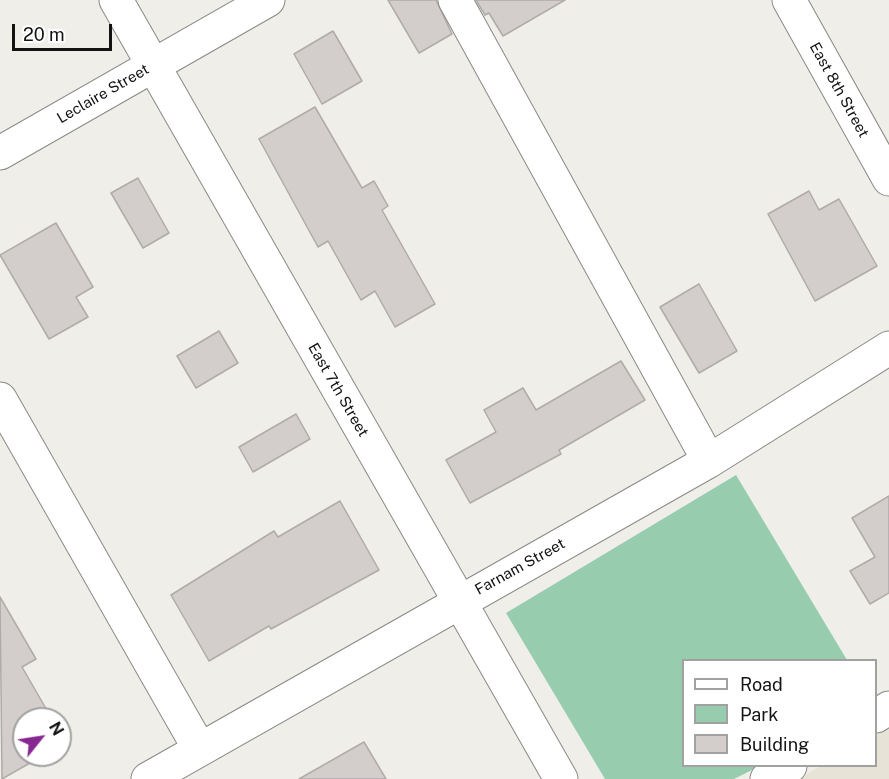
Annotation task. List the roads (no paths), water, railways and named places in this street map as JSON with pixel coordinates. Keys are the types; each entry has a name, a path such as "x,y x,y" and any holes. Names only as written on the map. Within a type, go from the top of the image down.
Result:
{"street":[{"name":"East 7th Street","path":"116,0 561,779"},
{"name":"Leclaire Street","path":"0,153 268,0"},
{"path":"455,0 709,461"},
{"name":"East 8th Street","path":"789,0 889,179"},
{"name":"Farnam Street","path":"148,779 199,748 709,461 889,349"},
{"path":"0,399 199,748"},
{"path":"767,779 787,767"}]}
